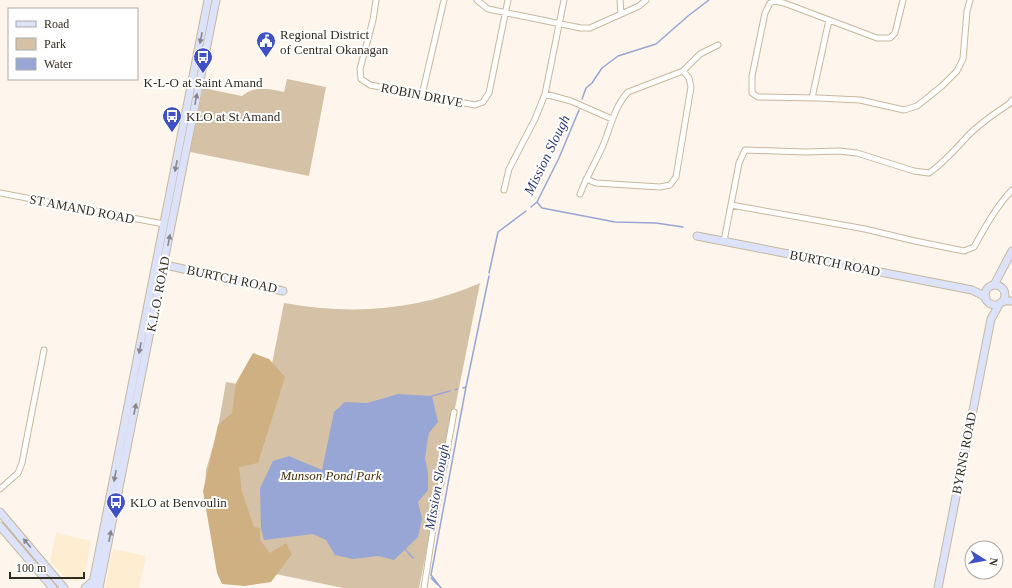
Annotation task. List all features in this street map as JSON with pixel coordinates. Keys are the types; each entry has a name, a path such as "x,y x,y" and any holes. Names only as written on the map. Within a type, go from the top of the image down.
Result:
{"main road":[{"name":"K.L.O. ROAD","path":"99,588 160,264 164,224 208,0"},
{"name":"K.L.O. ROAD","path":"92,588 216,0"},
{"name":"BURTCH ROAD","path":"697,236 972,290 987,299"},
{"path":"1012,251 1010,261 986,292 987,299 994,304 1012,301"},
{"name":"BURTCH ROAD","path":"160,264 283,290"},
{"path":"1002,272 1006,296 1002,302"},
{"path":"991,287 1000,286 1012,296"},
{"name":"BURTCH ROAD","path":"972,290 991,287"},
{"name":"BYRNS ROAD","path":"987,299 991,319"},
{"name":"BYRNS ROAD","path":"938,588 991,319 1002,302"},
{"path":"0,512 62,586 68,588"},
{"path":"0,526 53,588"},
{"path":"85,588 94,580"}],"street":[{"name":"ROBIN DRIVE","path":"376,0 373,20 360,69 361,79 370,85 475,105 483,102 489,93 508,0"},
{"path":"422,95 444,0"},
{"path":"476,0 488,9 506,14 580,28 590,28 639,6 646,0"},
{"path":"504,190 509,168 535,119 545,94 564,0"},
{"path":"620,0 621,14"},
{"path":"903,0 895,33 890,38 877,38 784,3 776,1 770,3 765,13 752,76 752,93 758,97 860,100 904,110 917,106 942,86 957,71 963,59 970,0"},
{"path":"812,98 829,20"},
{"path":"580,194 603,144 612,118 621,99 628,92 683,71 700,54 718,45"},
{"path":"586,179 596,183 660,187 670,184 676,178 691,87 689,78 683,71"},
{"path":"545,94 571,101 612,118"},
{"path":"724,241 739,163 745,150 805,152 839,151 857,153 914,171 929,173 939,166 983,122 1009,104 1012,100"},
{"path":"731,205 865,229 964,251 974,247 986,224 1002,201 1012,190"},
{"name":"ST AMAND ROAD","path":"0,193 164,224"},
{"path":"0,489 18,473 22,463 44,350"},
{"path":"424,588 435,516 454,412"}],"shaded area":[{"path":"253,353 269,359 285,377 258,463 239,467 242,492 254,527 260,528 260,540 270,553 286,543 292,554 271,582 245,586 222,584 217,573 203,491 218,425 232,413 236,383"},
{"path":"56,533 91,541 85,573 82,578 77,581 65,578 50,561"},
{"path":"113,549 146,556 139,588 105,588"}],"green space":[{"path":"287,79 326,87 309,176 190,152 203,88 242,96 252,90 257,89 268,89 284,92"},
{"name":"Munson Pond Park","path":"480,283 419,588 343,588 232,565 205,492 206,470 217,433 226,382 267,389 284,303 334,309 384,308 432,300"}],"water":[{"path":"398,394 432,396 438,422 429,433 428,438 425,458 428,473 428,490 418,502 422,519 418,537 394,560 378,556 353,559 335,555 326,540 313,534 264,540 261,528 260,488 273,461 289,456 322,470 334,412 345,402 367,403"}],"waterway":[{"name":"Mission Slough","path":"582,99 586,88 592,83 602,68 618,56 656,44 709,0"},
{"name":"Mission Slough","path":"531,207 537,202 559,158 579,110"},
{"path":"537,202 542,208 615,222 656,223 683,227"},
{"name":"Mission Slough","path":"489,273 498,232 526,211"},
{"name":"Mission Slough","path":"463,388 466,387 489,276"},
{"name":"Mission Slough","path":"441,588 431,575 466,387"},
{"name":"Mission Slough","path":"432,396 450,391"},
{"name":"Mission Slough","path":"405,549 413,558"},
{"name":"Mission Slough","path":"431,578 438,585"}],"place":[{"name":"Regional District of Central Okanagan","path":"266,58"},
{"name":"K-L-O at Saint Amand","path":"203,74"},
{"name":"KLO at St Amand","path":"172,133"},
{"name":"KLO at Benvoulin","path":"116,519"}]}
